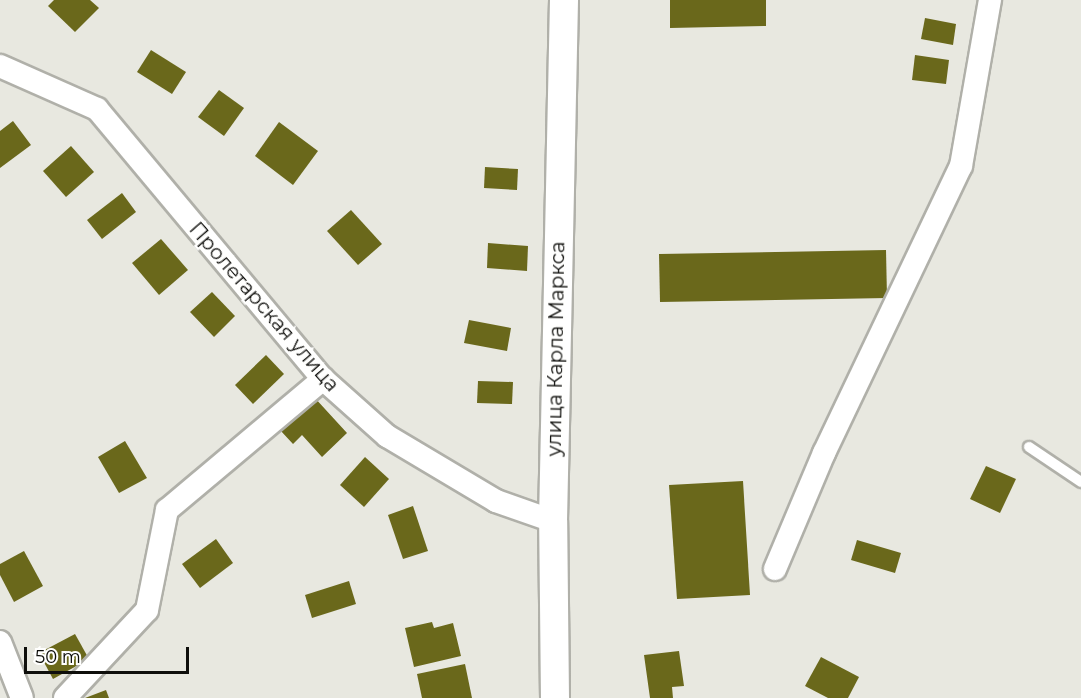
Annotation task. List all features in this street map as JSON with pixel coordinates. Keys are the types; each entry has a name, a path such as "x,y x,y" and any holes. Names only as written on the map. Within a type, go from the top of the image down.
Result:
{"street":[{"name":"улица Карла Маркса","path":"555,698 553,520 564,0"},
{"path":"775,569 824,453 961,166 990,0"},
{"name":"Пролетарская улица","path":"0,66 97,109 323,379 387,436 496,501 553,520"},
{"path":"65,698 147,610 167,510 323,379"},
{"path":"0,642 22,698"}],"lane":[{"path":"1029,447 1081,482"}],"building":[{"path":"54,0 90,0 99,8 75,32 48,6"},
{"path":"670,0 766,0 766,26 670,28"},
{"path":"925,18 956,24 953,45 921,39"},
{"path":"151,50 186,72 172,94 137,72"},
{"path":"915,55 949,60 946,84 912,80"},
{"path":"219,90 244,108 224,136 198,117"},
{"path":"13,121 31,145 0,168 0,131"},
{"path":"279,122 318,151 293,185 255,156"},
{"path":"71,146 94,172 66,197 43,171"},
{"path":"485,167 518,169 517,190 484,188"},
{"path":"122,193 136,212 102,239 87,220"},
{"path":"351,210 382,244 358,265 327,231"},
{"path":"161,239 188,270 159,295 132,263"},
{"path":"488,243 528,246 527,271 487,268"},
{"path":"886,250 887,298 660,302 659,254"},
{"path":"212,292 235,316 214,337 190,312"},
{"path":"469,320 511,328 507,351 464,343"},
{"path":"266,355 284,374 253,404 235,385"},
{"path":"478,381 513,382 512,404 477,403"},
{"path":"314,397 347,433 322,457 302,435 293,444 280,430"},
{"path":"125,441 147,478 119,493 98,457"},
{"path":"365,457 389,479 364,507 340,485"},
{"path":"986,466 1016,479 1000,513 970,499"},
{"path":"743,481 750,595 677,599 669,485"},
{"path":"413,506 428,551 403,559 388,515"},
{"path":"216,539 233,563 200,588 182,564"},
{"path":"857,540 901,553 895,573 851,560"},
{"path":"24,551 43,586 14,602 0,575 0,564"},
{"path":"349,581 356,604 312,618 305,595"},
{"path":"432,622 434,628 453,623 461,656 414,667 405,628"},
{"path":"75,634 89,659 53,679 39,653"},
{"path":"679,651 684,686 672,687 673,698 650,698 644,655"},
{"path":"821,657 859,677 848,698 828,698 805,686"},
{"path":"465,664 472,698 422,698 417,674"},
{"path":"106,690 109,698 85,698"}]}
